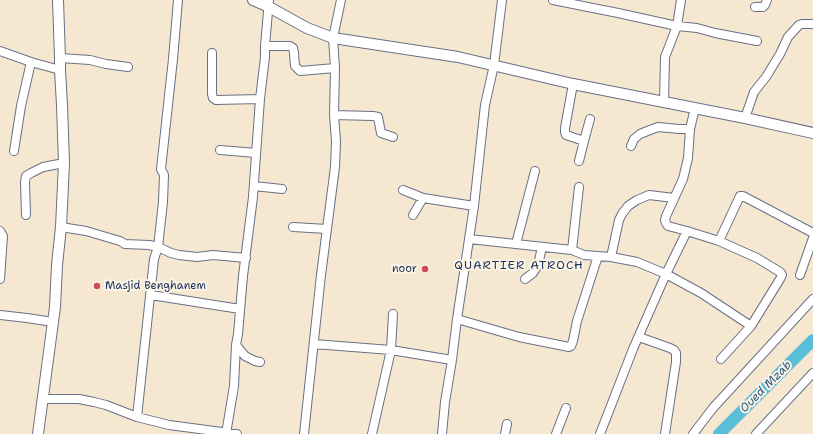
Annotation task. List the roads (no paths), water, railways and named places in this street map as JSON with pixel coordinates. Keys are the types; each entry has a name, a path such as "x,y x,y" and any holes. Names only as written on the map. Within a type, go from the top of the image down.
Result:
{"main road":[{"path":"38,434 55,307 64,164 58,0"},
{"path":"253,0 269,4 307,28 333,38 458,57 573,84 813,133"}],"street":[{"path":"137,417 154,259 158,247 163,202 164,175 161,169 178,0"},
{"path":"304,434 335,168 335,68 333,38 341,0"},
{"path":"442,434 445,402 470,239 485,105 494,65 502,0"},
{"path":"553,0 757,41"},
{"path":"664,102 665,58 677,26 680,0"},
{"path":"755,7 763,7 767,0"},
{"path":"226,433 234,386 236,345 253,197 269,4"},
{"path":"745,118 754,92 774,65 788,37 799,25 813,24"},
{"path":"265,46 290,46 293,48 295,66 300,71 335,68"},
{"path":"0,51 60,70"},
{"path":"212,53 213,98 216,100 260,99"},
{"path":"60,58 90,60 128,67"},
{"path":"14,151 21,106 31,62"},
{"path":"573,84 565,132 566,135 584,141"},
{"path":"695,108 690,129 688,158 683,179 666,216 666,223 668,226 719,241 757,258 780,272 782,275 751,326 721,359"},
{"path":"334,115 378,117 381,134 393,137"},
{"path":"579,161 590,119"},
{"path":"631,146 634,139 640,134 658,127 690,129"},
{"path":"220,150 256,153"},
{"path":"26,215 24,182 26,176 43,168 64,164"},
{"path":"516,244 535,171"},
{"path":"254,186 282,189"},
{"path":"572,250 579,187"},
{"path":"403,190 423,198 474,206"},
{"path":"611,257 622,214 628,206 649,195 674,198"},
{"path":"719,241 740,196 743,196 813,233"},
{"path":"413,215 423,198"},
{"path":"293,227 327,229"},
{"path":"61,228 86,231 120,241 125,244 149,245 172,253 189,256 197,257 213,255 246,258"},
{"path":"0,231 2,236 0,279"},
{"path":"600,434 633,349 666,274 687,231"},
{"path":"800,275 813,238"},
{"path":"470,239 572,250 584,255 611,257 637,262 666,274 701,293 751,326"},
{"path":"525,279 533,273 538,265 542,247"},
{"path":"457,319 519,337 569,347 573,341 577,321 598,256"},
{"path":"151,295 240,309"},
{"path":"693,434 713,408 813,300"},
{"path":"0,314 53,322"},
{"path":"372,434 391,350 393,314"},
{"path":"639,337 670,348 676,353 676,362 664,434"},
{"path":"314,344 391,350 452,360"},
{"path":"236,345 245,356 260,362"},
{"path":"756,434 813,373"},
{"path":"42,399 94,402 137,417 169,425 237,434"},
{"path":"556,434 566,408"},
{"path":"505,434 507,424"},
{"path":"167,434 169,425"}],"waterway":[{"name":"Oued Mzab","path":"719,434 813,340"}],"place":[{"name":"noor","path":"425,269"},
{"name":"Masjid Benghanem","path":"97,286"}],"district":[{"name":"QUARTIER ATROCH","path":"519,266"}]}
